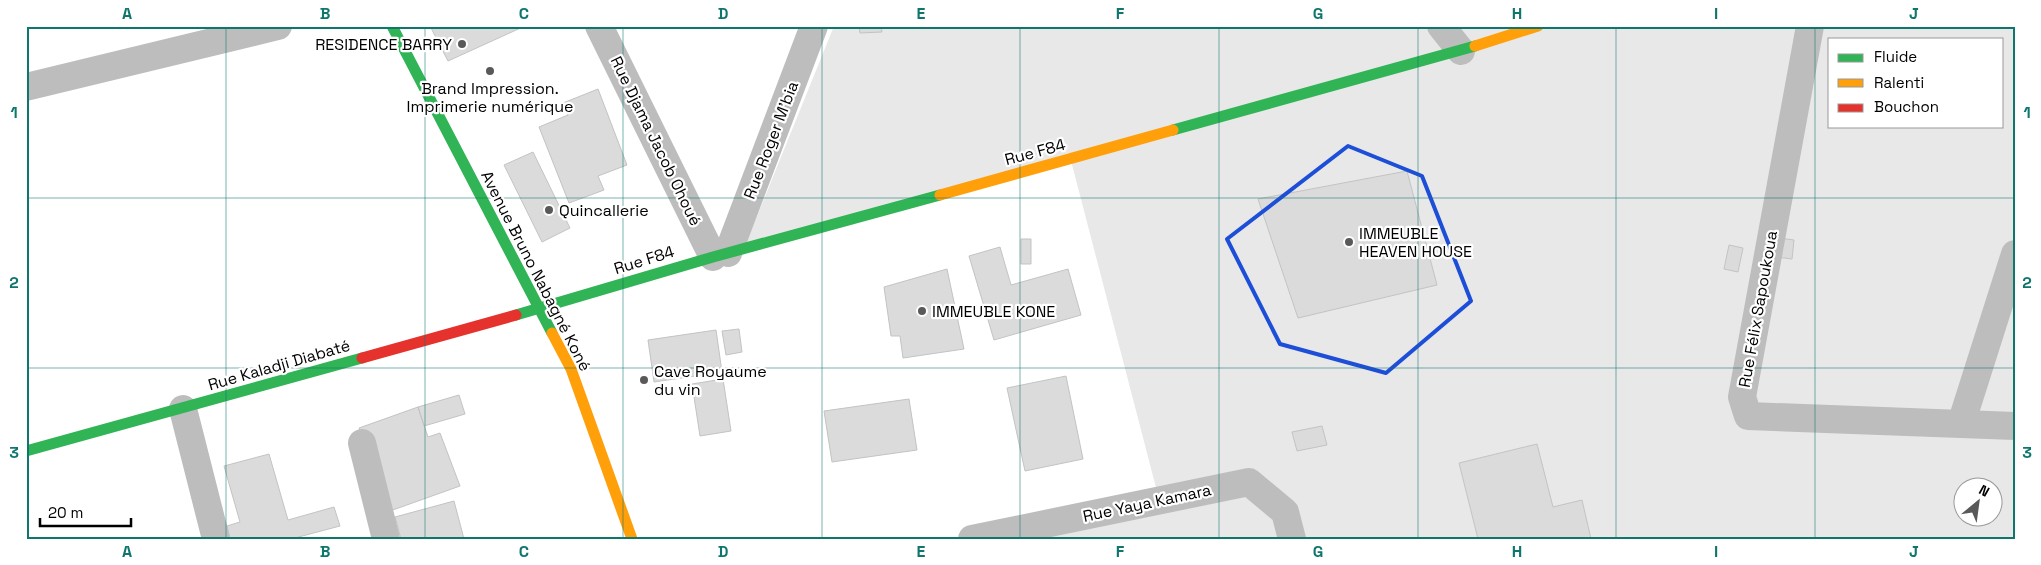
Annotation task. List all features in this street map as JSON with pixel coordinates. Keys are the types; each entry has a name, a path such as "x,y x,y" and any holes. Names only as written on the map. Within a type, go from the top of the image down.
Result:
{"street":[{"path":"26,87 278,26"},
{"name":"Avenue Bruno Nabagné Koné","path":"392,26 571,370 632,539"},
{"name":"Rue Djama Jacob Ohoué","path":"599,26 720,255"},
{"name":"Rue Roger M'bia","path":"720,255 814,26"},
{"path":"1441,26 1461,52"},
{"name":"Rue F84","path":"540,308 720,255 1461,52 1538,26"},
{"name":"Rue Félix Sapoukoua","path":"1810,26 1742,396 1748,416 2015,426"},
{"path":"1961,424 2015,254"},
{"name":"Rue Kaladji Diabaté","path":"26,451 183,409 540,308"},
{"path":"183,409 216,539"},
{"path":"362,443 386,539"},
{"name":"Rue Yaya Kamara","path":"972,539 1249,482 1285,512 1292,539"}],"highlighted area":[{"path":"1348,146 1422,176 1471,301 1386,373 1280,344 1227,239"}],"shaded area":[{"path":"834,26 2015,26 2015,539 1025,539 1160,503 1069,153 743,251"}],"building":[{"name":"RESIDENCE BARRY","path":"430,26 525,26 448,61"},
{"path":"859,26 881,26 882,32 860,33"},
{"path":"598,89 627,165 598,176 604,190 569,203 539,127 568,115 563,103"},
{"path":"533,152 570,228 542,242 504,165"},
{"name":"IMMEUBLE HEAVEN HOUSE","path":"1407,171 1437,285 1298,318 1258,199"},
{"path":"1779,238 1794,240 1792,259 1776,257"},
{"path":"1021,239 1031,239 1031,264 1021,264"},
{"path":"1729,245 1743,248 1738,272 1724,269"},
{"path":"1000,247 1011,285 1068,269 1081,315 994,340 969,256"},
{"name":"IMMEUBLE KONE","path":"947,269 964,349 903,358 900,336 891,336 884,287"},
{"path":"739,329 742,352 726,355 722,331"},
{"path":"716,330 722,372 654,382 648,340"},
{"path":"1066,376 1083,459 1025,471 1007,388"},
{"path":"723,379 731,431 700,436 692,384"},
{"path":"459,395 465,414 424,426 418,407"},
{"path":"909,399 917,450 832,462 824,411"},
{"path":"418,407 428,437 440,433 460,486 390,511 359,428"},
{"path":"1322,426 1327,445 1297,451 1292,432"},
{"path":"1537,444 1553,507 1582,500 1591,539 1478,539 1459,463"},
{"path":"269,454 288,520 334,507 340,526 291,539 230,539 227,526 240,522 224,466"},
{"path":"454,501 464,539 401,539 395,517"}],"traffic: fast":[{"path":"392,26 552,333"},
{"path":"1173,130 1475,46"},
{"path":"516,315 713,257 940,195"},
{"path":"26,451 362,358"}],"traffic: slow":[{"path":"1475,46 1538,26"},
{"path":"940,195 1173,130"},
{"path":"552,333 571,369 632,539"}],"traffic: jam":[{"path":"362,358 516,315"}],"place":[{"name":"RESIDENCE BARRY","path":"462,44"},
{"name":"Brand Impression. Imprimerie numérique","path":"490,71"},
{"name":"Quincallerie","path":"549,210"},
{"name":"IMMEUBLE HEAVEN HOUSE","path":"1349,242"},
{"name":"IMMEUBLE KONE","path":"922,311"},
{"name":"Cave Royaume du vin","path":"644,380"}]}
